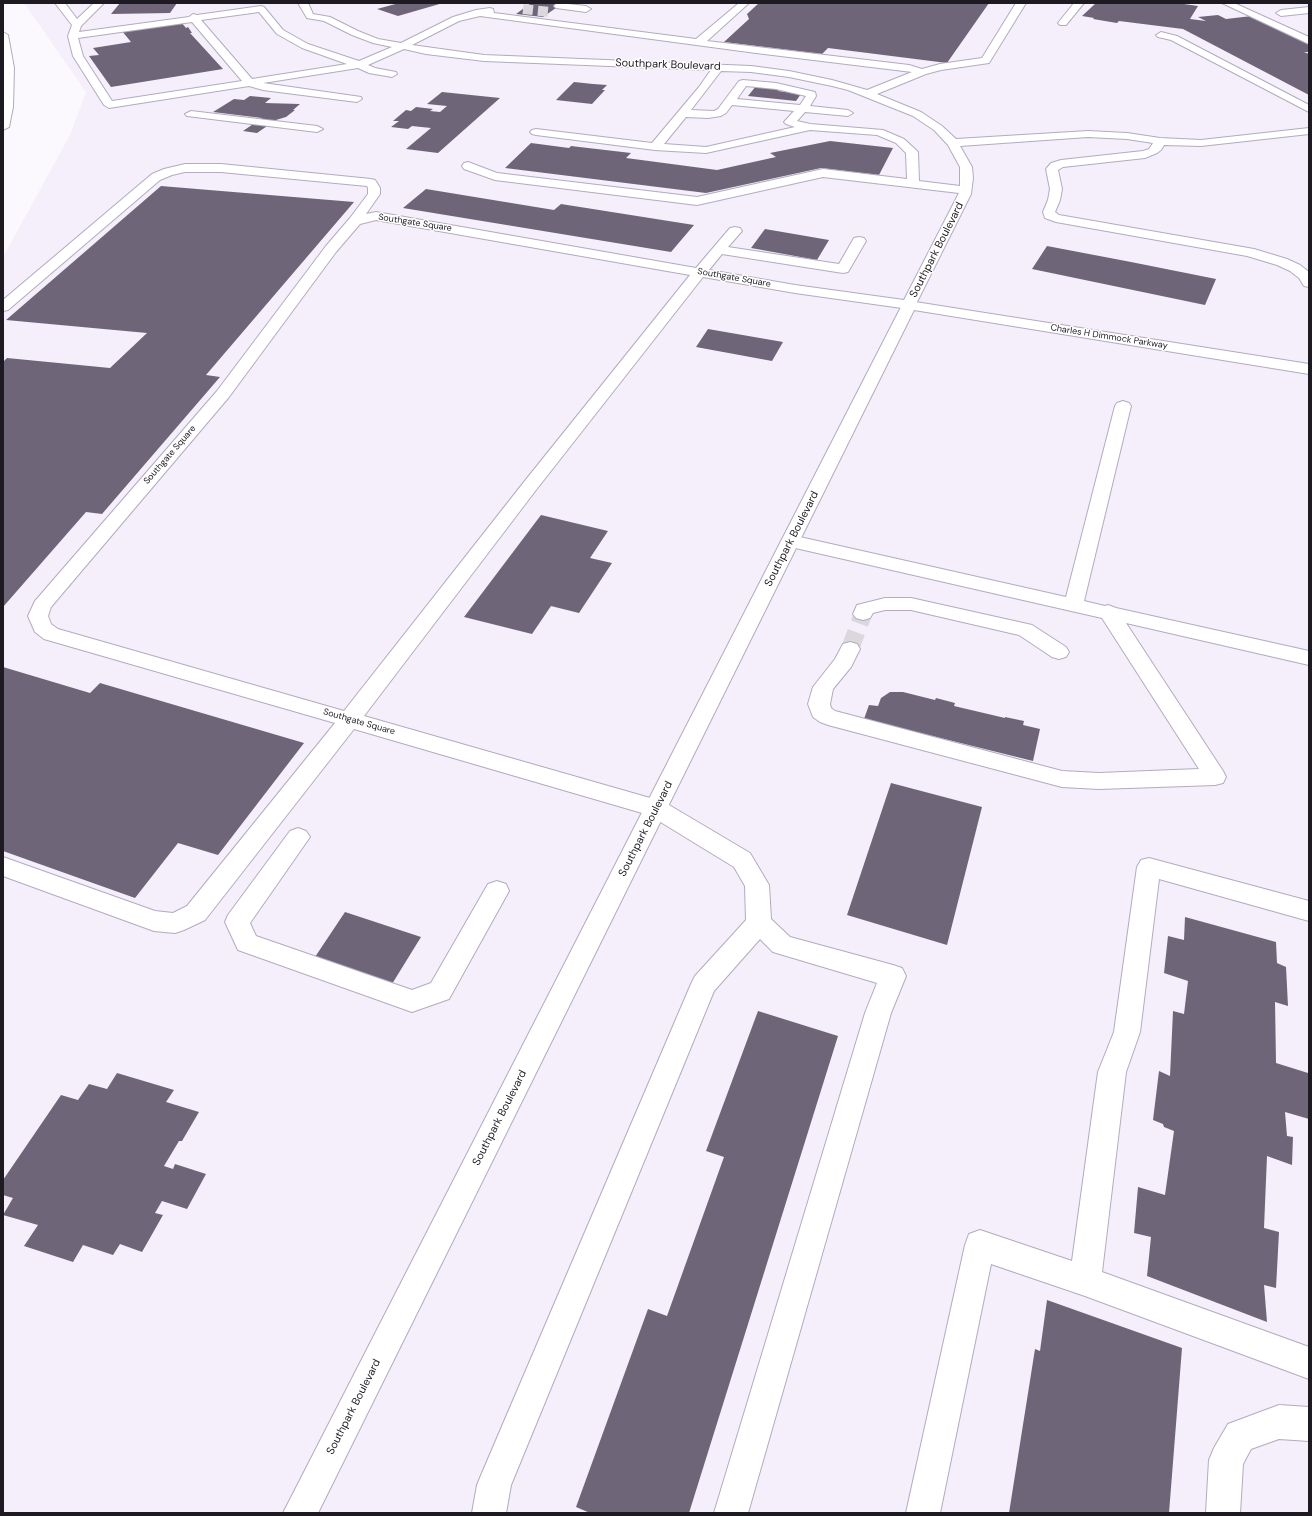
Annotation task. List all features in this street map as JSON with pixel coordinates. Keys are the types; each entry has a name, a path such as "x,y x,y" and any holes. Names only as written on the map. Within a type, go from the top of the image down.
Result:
{"main road":[{"path":"60,3 77,25"},
{"path":"99,3 77,25 73,36 78,56 109,105 359,65 401,47 456,19 502,6"},
{"name":"Southpark Boulevard","path":"300,1513 965,194 968,178 966,167 953,143 938,128 917,114 897,104 832,83 789,74 751,69 452,55 401,47 354,34 327,20 310,16 303,3"},
{"path":"699,42 744,3"},
{"path":"867,94 922,72 940,67 985,61 1021,3"},
{"path":"1063,24 1079,3"},
{"path":"1227,3 1309,41"},
{"path":"559,6 586,6"},
{"path":"322,8 331,15 327,20"},
{"path":"516,8 507,14 573,18 550,12"},
{"path":"73,36 193,17 261,9 280,32 306,46 373,71 392,74"},
{"path":"1309,10 1281,13 1296,20 1309,17"},
{"path":"476,13 909,68 922,72"},
{"path":"193,17 249,82 263,87 357,99"},
{"path":"3,35 9,68 8,107 3,127"},
{"path":"1161,35 1174,38 1309,109"},
{"path":"534,60 544,70"},
{"path":"555,72 576,61"},
{"path":"655,147 718,67"},
{"path":"683,113 708,115 717,114 722,111 743,83 776,86 811,94 803,108 790,122 810,127 878,132 900,141 912,152 913,184"},
{"path":"173,95 182,108 209,122 289,129 313,132 268,130 289,129"},
{"path":"729,101 848,113"},
{"path":"191,114 253,124"},
{"path":"191,114 204,128"},
{"path":"536,132 655,147 706,150 810,127"},
{"path":"953,143 1041,136 1099,134 1181,143 1216,142 1309,130"},
{"path":"1099,134 1117,140 1140,154"},
{"path":"1160,141 1157,148 1153,151 1055,166 1052,169 1056,189 1054,200 1049,212 1050,215 1056,218 1249,252 1282,262 1294,268 1304,275 1309,283"},
{"path":"468,166 495,176 697,201 823,173 965,190"},
{"path":"3,307 156,177 168,172 185,168 221,168 371,183 374,188 374,194 356,221"},
{"name":"Southgate Square","path":"759,923 757,885 742,860 656,808 51,634 42,627 38,616 42,605 223,394 320,263 356,221 367,217 376,216 796,289 909,305"},
{"path":"3,866 154,921 175,923 196,913 349,720 516,504 700,272 735,231"},
{"path":"719,250 843,269 859,241"},
{"name":"Charles H Dimmock Parkway","path":"909,305 1309,369"},
{"path":"1074,604 1123,406"},
{"path":"791,541 1108,611 1309,658"},
{"path":"862,614 864,609 885,604 911,604 1025,630 1059,652"},
{"path":"850,648 844,662 823,687 819,704 821,712 828,717 1062,779 1099,781 1215,776 1108,611"},
{"path":"298,837 252,899 237,922 247,943 412,1002 440,990 496,891"},
{"path":"1085,1281 1112,1072 1127,1032 1149,867 1309,911"},
{"path":"489,1513 494,1485 704,984 759,923 782,944 893,976 878,1013 731,1513"},
{"path":"923,1513 980,1246 1085,1281 1309,1363"},
{"path":"1223,1513 1226,1460 1240,1436 1279,1422 1309,1424"}],"shaded area":[{"path":"24,3 1309,3 1309,1513 3,1513 3,257 70,135 86,92"}],"building":[{"path":"120,3 177,3 170,13 111,14"},
{"path":"399,3 443,3 398,16 377,9"},
{"path":"531,3 563,3 543,17 516,14"},
{"path":"759,3 989,3 947,63 828,48 822,54 724,42 749,19 747,14"},
{"path":"1096,3 1177,3 1198,6 1190,19 1206,21 1198,17 1218,15 1226,19 1252,16 1309,43 1309,52 1304,52 1309,54 1309,95 1183,29 1119,21 1117,23 1082,16"},
{"path":"181,22 186,28 188,27 192,33 190,33 223,69 111,87 89,56 99,55 93,48 131,42 122,31"},
{"path":"574,82 607,85 602,90 605,90 592,104 556,100"},
{"path":"756,86 780,89 778,91 801,94 796,101 748,96"},
{"path":"442,92 500,98 438,153 406,149 431,128 412,126 408,129 391,127 399,121 393,121 406,110 411,111 416,107 433,109 430,111 440,112 447,106 427,104"},
{"path":"250,96 271,98 265,103 300,104 286,117 276,120 257,133 243,131 262,118 213,112 234,99 244,100"},
{"path":"830,141 893,148 879,175 821,168 706,193 505,168 531,143 631,153 626,158 717,170 776,157 770,153"},
{"path":"161,186 354,202 206,375 220,377 102,514 86,512 3,607 3,362 7,358 110,368 147,333 6,320"},
{"path":"426,189 554,210 561,204 694,225 671,252 403,208"},
{"path":"765,229 829,240 817,260 751,248"},
{"path":"1047,246 1216,279 1205,305 1032,269"},
{"path":"708,329 783,342 772,361 696,347"},
{"path":"541,515 608,531 590,558 612,563 579,613 551,606 532,634 464,617"},
{"path":"3,667 90,693 100,683 304,743 218,855 178,843 135,898 3,851"},
{"path":"890,692 903,692 935,700 936,698 955,703 954,706 1024,721 1023,725 1040,729 1033,761 864,719 869,705 878,706 881,698"},
{"path":"891,783 982,807 947,945 847,915"},
{"path":"345,912 421,937 392,984 315,957"},
{"path":"1185,917 1276,942 1277,963 1286,967 1288,1006 1275,1002 1276,1063 1308,1073 1309,1119 1285,1112 1287,1136 1293,1137 1292,1165 1267,1156 1264,1228 1279,1232 1276,1288 1264,1285 1267,1322 1147,1276 1151,1237 1134,1233 1138,1187 1165,1195 1174,1131 1153,1120 1159,1071 1170,1076 1173,1011 1184,1014 1188,981 1164,973 1168,936 1184,940"},
{"path":"758,1011 838,1036 689,1513 590,1513 576,1507 648,1309 667,1316 724,1157 706,1151"},
{"path":"117,1073 174,1090 166,1102 199,1112 182,1141 179,1141 164,1166 173,1169 175,1164 206,1174 187,1209 162,1201 155,1213 163,1215 142,1252 120,1244 113,1255 83,1245 73,1262 24,1246 38,1225 3,1215 13,1198 3,1195 3,1180 61,1095 78,1100 89,1084 107,1089"},
{"path":"1047,1300 1182,1348 1169,1513 1009,1513 1035,1349 1040,1351"}],"tunnel":[{"path":"523,9 550,12"},
{"path":"850,649 863,614"}]}
